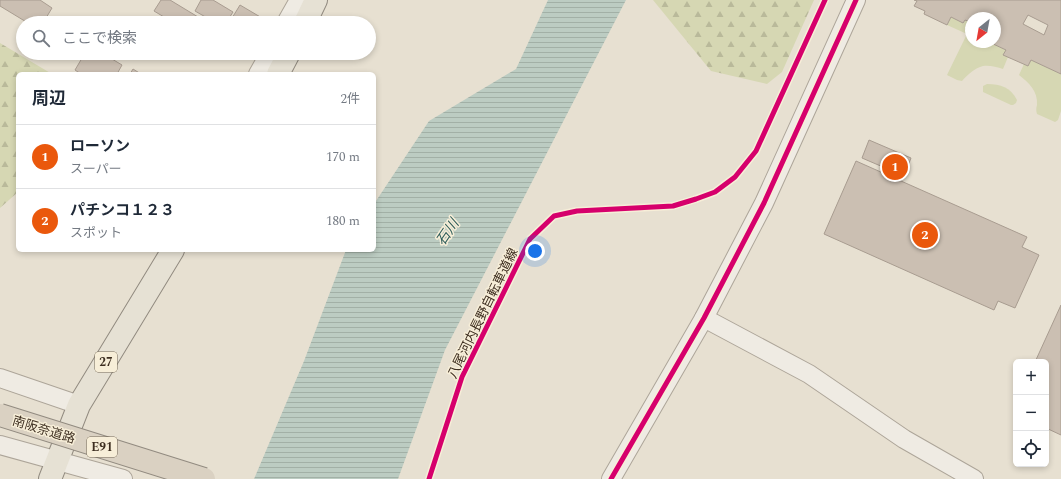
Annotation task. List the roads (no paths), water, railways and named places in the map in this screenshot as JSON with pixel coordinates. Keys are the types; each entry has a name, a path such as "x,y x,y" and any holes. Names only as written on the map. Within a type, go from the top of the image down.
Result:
{"highway":[{"name":"南阪奈道路","path":"0,416 204,479"},
{"name":"南阪奈道路","path":"0,427 168,479"}],"main road":[{"path":"308,16 316,0"},
{"path":"279,72 285,60"},
{"name":"27","path":"61,469 79,405 173,252"}],"street":[{"path":"290,16 298,0"},
{"path":"611,479 704,318 764,203 856,0"},
{"path":"259,72 266,60"},
{"path":"704,318 809,374 904,440 974,479"},
{"path":"0,378 79,405"},
{"path":"0,445 61,469 123,479"}],"water":[{"name":"石川","path":"548,0 626,0 445,350 398,479 254,479 304,361 345,252 376,252 376,201 429,121 516,69"}],"place":[{"name":"ローソン","path":"895,167"},
{"name":"パチンコ１２３","path":"925,235"}]}
